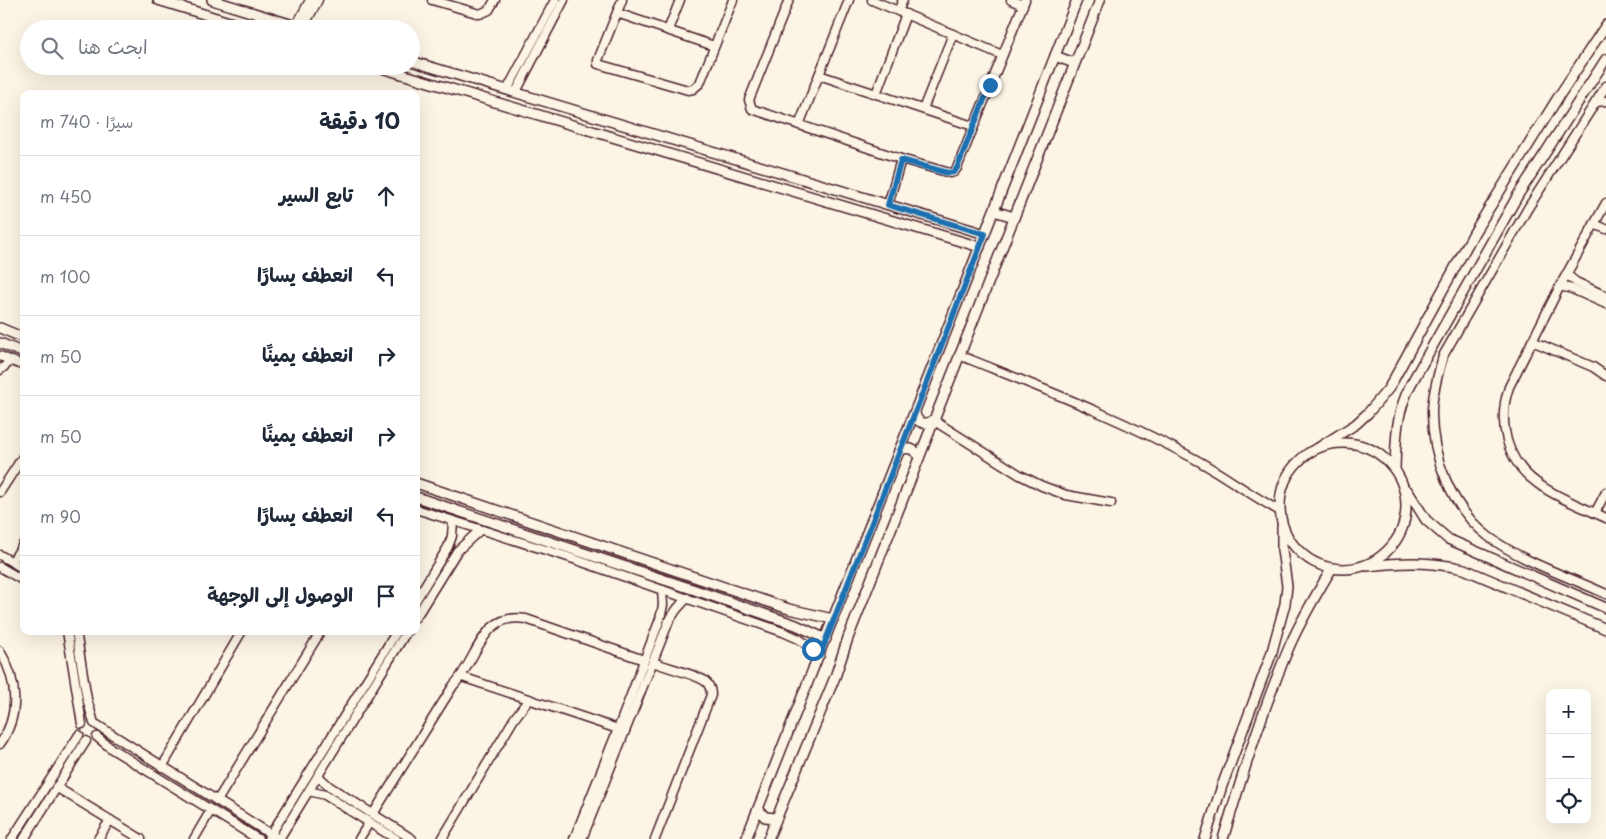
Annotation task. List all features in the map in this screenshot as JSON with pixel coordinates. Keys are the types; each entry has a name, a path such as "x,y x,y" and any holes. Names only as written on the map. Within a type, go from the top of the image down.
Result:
{"street":[{"path":"158,0 223,20"},
{"path":"212,0 276,20"},
{"path":"304,20 310,0"},
{"path":"307,20 318,0"},
{"path":"432,0 480,14 488,10 494,0"},
{"path":"511,91 555,0"},
{"path":"511,91 564,0"},
{"path":"622,0 598,60 600,65 684,89 693,89 700,83 733,0"},
{"path":"668,30 680,0"},
{"path":"789,0 749,104 755,110 901,160 952,173 957,168 1024,3 1011,0"},
{"path":"799,125 849,0"},
{"path":"872,0 1002,55"},
{"path":"898,11 903,0"},
{"path":"746,839 1078,0"},
{"path":"768,839 835,677 848,638 1100,0"},
{"path":"617,12 714,46"},
{"path":"876,94 906,14"},
{"path":"1205,839 1222,786 1271,655 1285,604 1287,586 1282,550 1281,495 1290,472 1300,459 1356,424 1389,388 1454,269 1506,180 1606,25"},
{"path":"923,109 953,34"},
{"path":"1055,56 1074,63"},
{"path":"1395,469 1396,435 1400,409 1405,396 1518,195 1606,59"},
{"path":"420,64 985,234"},
{"path":"405,75 980,247"},
{"path":"819,75 974,126"},
{"path":"1605,90 1528,208 1443,356 1435,384 1432,409 1434,444 1441,468 1456,500 1468,515 1488,536 1518,554 1606,594"},
{"path":"1596,102 1606,101"},
{"path":"628,142 633,128"},
{"path":"888,205 901,160"},
{"path":"1606,203 1560,286 1509,387 1503,419 1508,444 1521,469 1536,483 1606,518"},
{"path":"994,211 1014,217"},
{"path":"1594,224 1606,229"},
{"path":"1567,275 1576,282 1606,296"},
{"path":"1560,286 1572,289 1606,304"},
{"path":"0,328 20,336"},
{"path":"1532,341 1593,367 1606,376"},
{"path":"0,343 20,351"},
{"path":"960,355 1140,431 1210,467 1281,515 1287,535 1296,548 1316,563 1332,568 1403,562 1444,564 1486,578 1606,629"},
{"path":"0,356 20,364"},
{"path":"0,370 11,361"},
{"path":"1403,363 1418,371"},
{"path":"915,412 918,420 923,423 929,423 934,420"},
{"path":"934,420 1020,475 1042,486 1072,496 1111,504"},
{"path":"1321,446 1338,443 1362,445 1377,452 1395,469 1426,520 1448,539 1606,608"},
{"path":"900,451 904,448 910,448 917,453 919,458"},
{"path":"0,492 20,461"},
{"path":"420,484 789,609 833,619"},
{"path":"1357,567 1379,557 1392,546 1400,532 1406,508 1403,484"},
{"path":"1595,513 1606,492"},
{"path":"420,498 695,590 796,625 826,639"},
{"path":"420,510 568,557 783,632 800,639 820,655"},
{"path":"493,523 498,510"},
{"path":"420,594 446,552 450,542 453,521"},
{"path":"420,611 457,551 480,530"},
{"path":"12,562 20,549"},
{"path":"0,555 20,567"},
{"path":"0,567 20,579"},
{"path":"1224,839 1253,742 1290,644 1332,568"},
{"path":"574,839 618,730 662,612 662,590"},
{"path":"582,839 669,621 687,598"},
{"path":"373,814 453,686 462,677 487,632 493,625 508,618 526,619 644,660"},
{"path":"68,635 82,724"},
{"path":"77,635 87,699 95,724 99,730 97,737 92,741 86,741 79,735"},
{"path":"162,767 240,635"},
{"path":"217,801 319,635"},
{"path":"274,838 395,635"},
{"path":"274,838 318,776 405,635"},
{"path":"0,651 10,671 15,704 8,730 0,744"},
{"path":"653,662 703,680 707,682 711,691 655,839"},
{"path":"462,677 618,730"},
{"path":"442,839 514,719 529,700"},
{"path":"12,839 79,735 78,730 82,724 88,721 104,728 122,742 274,838"},
{"path":"97,737 112,749 258,839"},
{"path":"24,839 86,741"},
{"path":"318,776 330,787 412,839"},
{"path":"56,787 141,839"},
{"path":"308,791 324,795 396,839"},
{"path":"758,809 765,817 776,818"},
{"path":"194,839 211,810"},
{"path":"98,839 110,820"},
{"path":"359,839 369,823"}],"route":[{"path":"813,649 820,655 985,234 888,205 901,160 948,173 954,172 990,85"}]}
